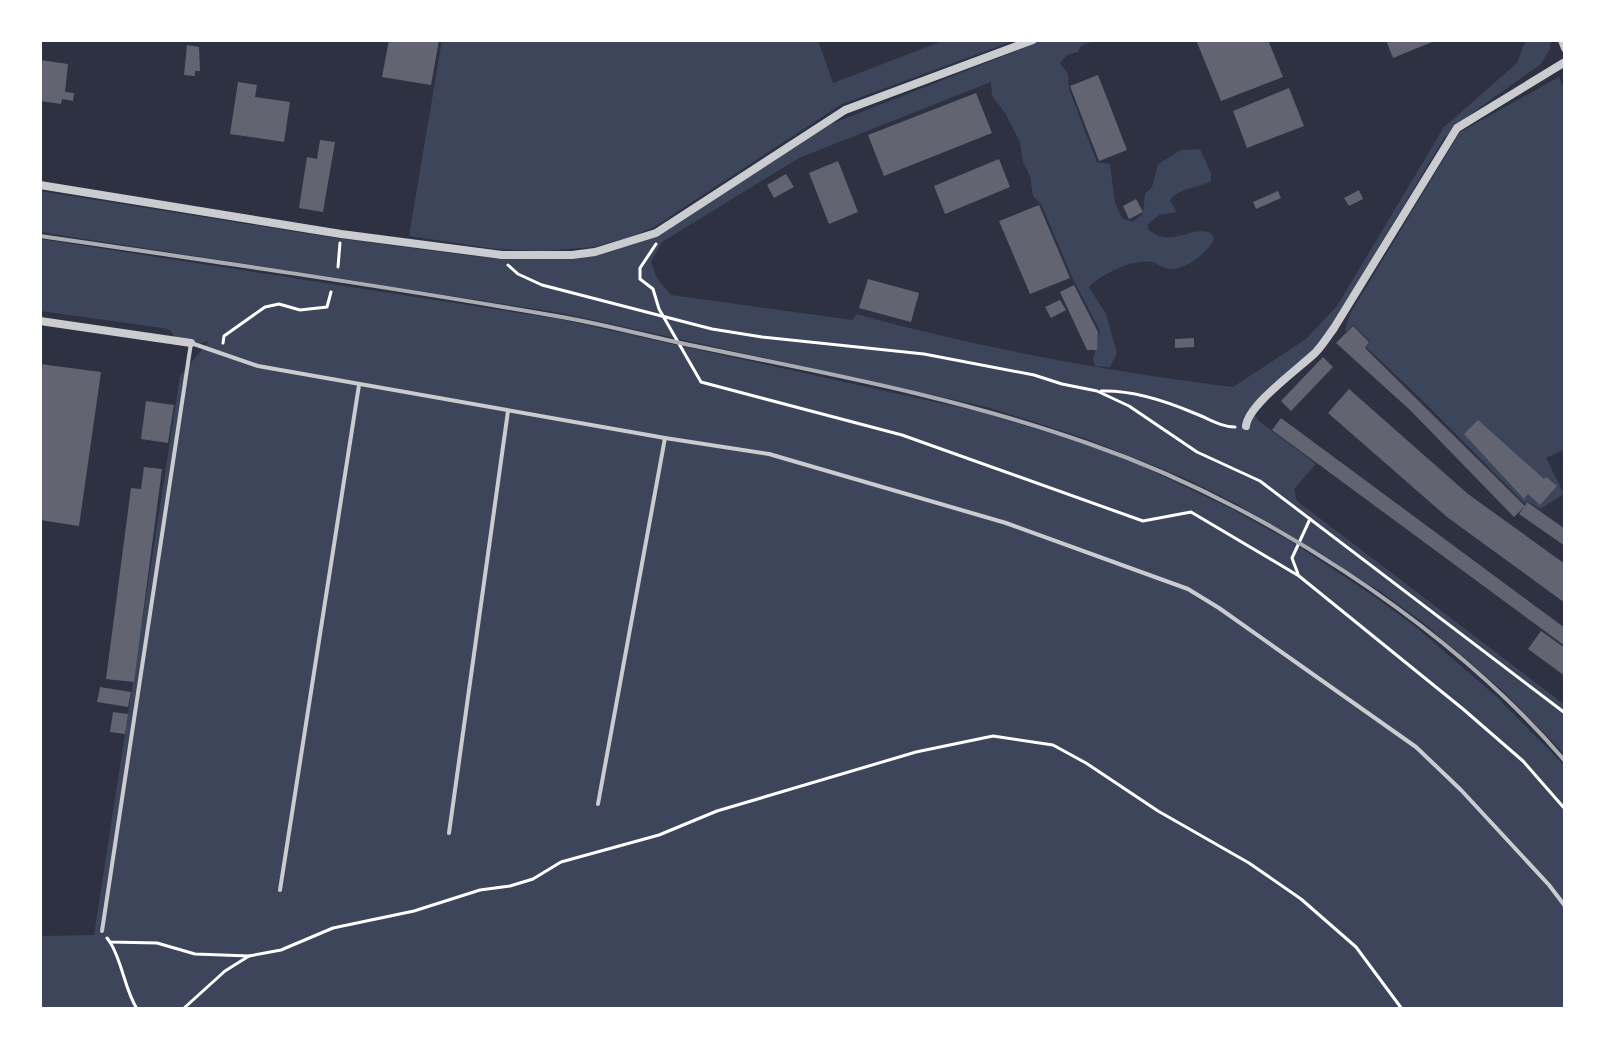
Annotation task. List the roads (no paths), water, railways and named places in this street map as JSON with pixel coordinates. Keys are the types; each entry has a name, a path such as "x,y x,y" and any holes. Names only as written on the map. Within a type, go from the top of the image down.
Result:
{"street":[{"path":"40,185 341,234 502,255 595,252 656,233 831,117 860,103 1033,40"},
{"path":"1562,40 1565,48"},
{"path":"1246,426 1255,409 1318,350 1334,328 1457,128 1565,62"},
{"path":"40,321 191,343"}],"lane":[{"path":"102,931 191,343 258,366 769,454 1006,523 1188,589 1416,747 1461,790 1565,906"},
{"path":"280,890 359,385"},
{"path":"449,833 508,411"},
{"path":"598,804 665,438"}],"railway":[{"path":"40,236 572,319 938,399 1087,443 1217,498 1346,572 1465,661 1518,710 1565,761"}]}
